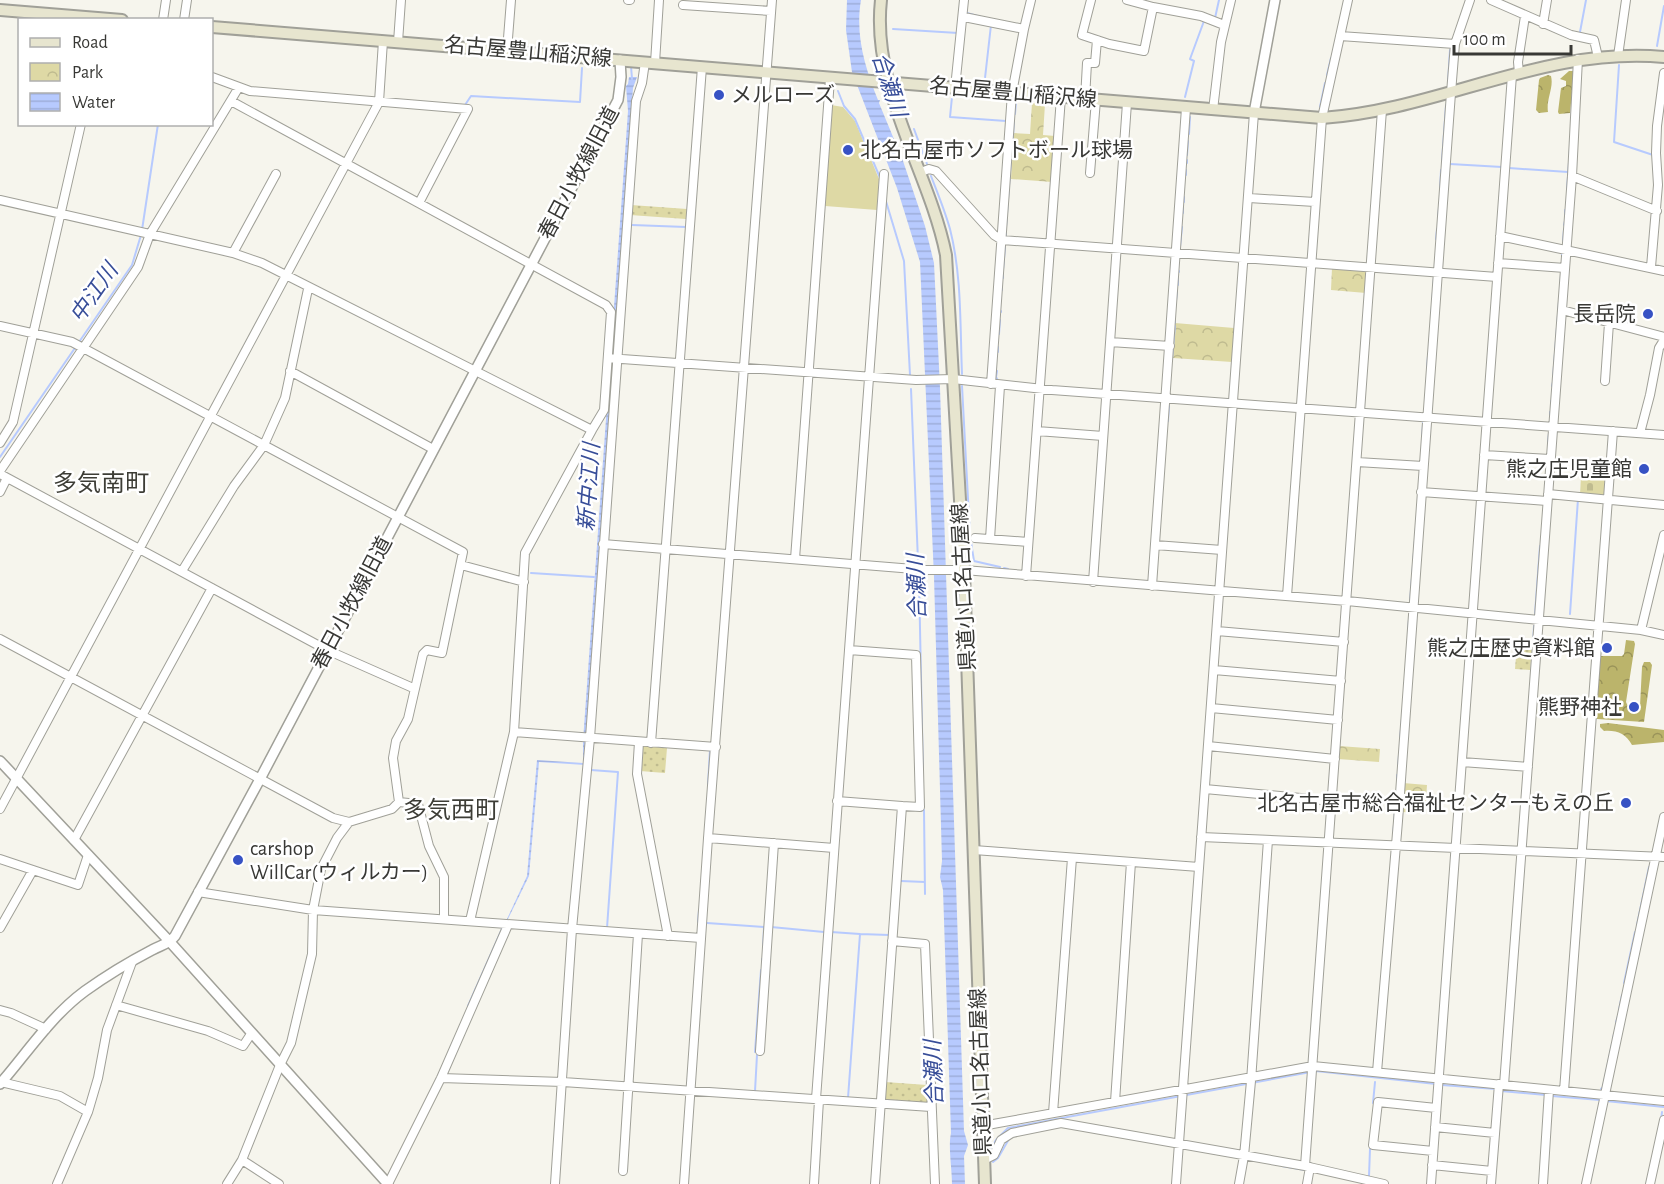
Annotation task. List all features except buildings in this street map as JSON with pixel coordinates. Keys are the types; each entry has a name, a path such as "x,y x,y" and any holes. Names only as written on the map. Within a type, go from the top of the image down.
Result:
{"main road":[{"name":"県道小口名古屋線","path":"881,0 880,35 888,83 941,227 946,255 950,380 974,850 985,1184"},
{"path":"0,10 92,18"},
{"name":"名古屋豊山稲沢線","path":"213,27 1322,118 1382,110 1578,59 1618,56 1664,57"}],"street":[{"path":"163,18 166,0"},
{"path":"184,18 187,0"},
{"path":"398,42 401,0"},
{"path":"507,51 511,0"},
{"path":"555,1184 603,544 613,359 636,101 642,83 659,0"},
{"path":"684,1184 772,0"},
{"path":"955,88 964,0"},
{"path":"991,384 1012,93 1031,0"},
{"path":"1091,0 1082,35 1109,45 1144,51 1153,7"},
{"path":"1132,0 1153,7 1201,16 1224,26"},
{"path":"1213,110 1221,42 1231,0"},
{"path":"1176,1184 1254,113 1275,0"},
{"path":"1287,596 1322,118 1348,0"},
{"path":"1377,1072 1455,44 1470,0"},
{"path":"1491,0 1571,35 1594,40 1598,57"},
{"path":"1543,24 1547,0"},
{"path":"1618,56 1626,0"},
{"path":"683,5 771,11"},
{"path":"1431,1184 1500,236 1516,74 1525,16"},
{"path":"964,17 1024,29"},
{"path":"1340,36 1455,44"},
{"path":"1084,99 1087,63 1095,63 1097,40"},
{"path":"0,809 379,102 383,41"},
{"path":"1491,1184 1522,849 1572,176 1578,59"},
{"name":"春日小牧線旧道","path":"170,942 176,936 261,779 618,100 621,60"},
{"path":"651,742 702,67"},
{"path":"1651,267 1661,185 1656,147 1664,73"},
{"path":"213,77 250,91 468,109 419,202"},
{"path":"795,559 830,79"},
{"path":"0,492 2,474 138,267 150,233 239,87"},
{"path":"1026,576 1061,97"},
{"path":"1090,173 1096,100"},
{"path":"231,101 606,305 611,312 613,359 604,410 525,553 514,732 470,921"},
{"path":"1093,582 1127,102"},
{"path":"1152,586 1186,108"},
{"path":"1307,1184 1312,1070 1382,110"},
{"path":"0,443 14,422 81,126"},
{"path":"921,172 929,169 936,171 994,235 1002,240 1497,277"},
{"path":"233,253 276,174"},
{"path":"814,1184 837,801 884,174"},
{"path":"1572,176 1659,214"},
{"path":"1249,198 1315,202"},
{"path":"0,200 233,253 288,275 592,429"},
{"path":"1500,236 1664,271"},
{"path":"1498,263 1564,268"},
{"path":"182,571 234,486 264,445 285,398 308,289"},
{"path":"1562,310 1664,339 1659,348 1640,433"},
{"path":"1605,381 1609,323"},
{"path":"0,326 72,342 463,552 442,653 427,650 423,654 413,688 408,719 396,741 393,758 399,802"},
{"path":"1110,342 1170,346"},
{"path":"613,359 869,377 950,380 1166,399 1664,435"},
{"path":"290,371 434,450"},
{"path":"990,539 1000,386"},
{"path":"1037,431 1103,436"},
{"path":"1564,1091 1613,431"},
{"path":"1484,455 1550,459"},
{"path":"1357,462 1423,466"},
{"path":"2,474 327,650 413,688"},
{"path":"1421,492 1608,500 1664,505"},
{"path":"1641,630 1664,535"},
{"path":"975,538 1028,542"},
{"path":"603,544 1347,601 1641,630 1664,635"},
{"path":"1155,546 1222,550"},
{"path":"461,565 524,582"},
{"path":"74,840 212,588"},
{"path":"1217,631 1344,642"},
{"path":"0,639 333,818 350,822 392,809 399,802"},
{"path":"837,801 920,807 916,655 849,650"},
{"path":"1214,670 1341,681"},
{"path":"1211,708 1338,720"},
{"path":"514,732 716,747"},
{"path":"639,742 638,774 668,936"},
{"path":"1208,746 1335,759"},
{"path":"0,761 170,942 388,1184 441,1078 508,925"},
{"path":"1462,762 1528,767"},
{"path":"1205,789 1332,801"},
{"path":"399,802 417,804 429,846 444,877 444,919"},
{"path":"875,1184 902,806"},
{"path":"1586,1184 1660,856 1664,817"},
{"path":"227,1184 242,1160 291,1043 312,954 313,910 321,869 337,838 350,822"},
{"path":"1202,837 1660,856"},
{"path":"708,838 834,848"},
{"path":"1239,1184 1251,1082 1268,840"},
{"path":"760,1051 774,843"},
{"path":"974,850 1199,867"},
{"path":"0,859 78,885 88,855"},
{"path":"1053,1113 1072,858"},
{"path":"1114,1102 1131,862"},
{"path":"0,928 33,870"},
{"path":"198,892 313,910 701,938"},
{"path":"623,1171 638,934"},
{"path":"892,941 925,944 935,1184"},
{"path":"88,1112 60,1096 1,1083 60,1012 84,991 170,942"},
{"path":"57,1184 88,1112 98,1078 106,1030 132,962"},
{"path":"116,1005 208,1031 243,1046 251,1034"},
{"path":"0,1010 46,1029"},
{"path":"982,1126 1114,1102 1182,1094 1312,1070 1377,1072 1438,1082 1549,1093 1564,1091 1604,1099 1664,1101"},
{"path":"441,1078 563,1082 931,1107"},
{"path":"1543,1184 1549,1093"},
{"path":"1433,1151 1373,1145 1378,1102 1436,1108"},
{"path":"1650,1184 1664,1120"},
{"path":"984,1160 991,1159 1001,1140 1012,1133 1060,1123 1308,1166 1384,1184"},
{"path":"1435,1127 1495,1133"},
{"path":"242,1160 279,1184"},
{"path":"1432,1165 1492,1171"}],"green space":[{"path":"1569,71 1574,73 1570,113 1559,114 1561,88 1566,86 1566,81 1560,79"},
{"path":"1548,75 1552,80 1548,112 1539,113 1536,110 1539,80"},
{"path":"1032,103 1045,104 1043,135 1055,136 1052,182 1011,179 1014,133 1030,134"},
{"name":"北名古屋市ソフトボール球場","path":"831,105 843,107 855,121 879,179 877,210 825,206"},
{"path":"631,205 687,209 686,219 630,215"},
{"path":"1332,268 1366,271 1366,293 1331,290"},
{"path":"1175,323 1234,328 1232,362 1173,358"},
{"path":"1581,477 1605,478 1604,494 1601,496 1580,494"},
{"path":"1626,640 1634,641 1635,644 1626,702 1632,710 1640,706 1644,662 1650,662 1652,665 1644,722 1597,719 1595,715 1599,659 1601,656 1622,656"},
{"path":"1517,645 1532,646 1530,670 1515,669"},
{"path":"1600,724 1664,730 1664,742 1632,745 1621,734 1604,731 1600,727"},
{"path":"644,746 667,748 665,773 640,771"},
{"path":"1339,746 1380,749 1379,762 1338,759"},
{"path":"1403,783 1427,785 1425,813 1401,812"},
{"path":"885,1082 927,1085 928,1101 926,1104 885,1101"}],"water":[{"path":"847,0 861,0 859,26 865,64 903,161 925,226 934,263 964,1131 968,1145 964,1156 965,1184 952,1184 950,1151 943,890 940,877 942,861 934,577 920,262 897,188 852,72 846,30"},
{"path":"629,77 637,77 633,88 585,765 539,762 529,876 506,921 527,876 537,760 583,763 628,111 626,86"}],"waterway":[{"path":"1215,18 1219,0"},
{"path":"1580,32 1586,0"},
{"path":"1657,46 1664,6"},
{"path":"967,13 981,17"},
{"path":"1185,97 1194,61 1190,59 1204,21"},
{"path":"985,78 991,25"},
{"path":"893,29 958,33"},
{"path":"1448,83 1450,50"},
{"path":"1327,75 1331,58"},
{"path":"1619,65 1614,142 1653,155"},
{"name":"新中江川","path":"631,66 632,79"},
{"path":"465,105 471,96 580,102 582,68"},
{"path":"1320,107 1325,83"},
{"path":"838,91 844,106 855,119 881,180"},
{"path":"952,97 950,117 1006,121"},
{"path":"1015,114 1016,102"},
{"path":"1442,161 1446,105"},
{"path":"1189,134 1190,117"},
{"path":"1012,155 1014,119"},
{"name":"中江川","path":"142,230 158,126"},
{"path":"914,129 927,164"},
{"path":"1187,155 1188,141"},
{"path":"1567,189 1570,149"},
{"path":"1006,227 1011,158"},
{"path":"1450,164 1502,167"},
{"path":"1509,168 1568,172"},
{"path":"1186,170 1186,175"},
{"path":"1440,191 1441,170"},
{"path":"931,176 950,229 957,265 962,374"},
{"path":"1184,197 1184,202"},
{"path":"885,198 904,261 910,375"},
{"path":"1183,205 1183,213"},
{"path":"1438,218 1439,208"},
{"path":"1565,210 1565,216"},
{"path":"1564,225 1565,221"},
{"path":"632,225 686,227"},
{"path":"1180,247 1182,227"},
{"path":"1436,239 1437,229"},
{"path":"1563,241 1564,229"},
{"name":"中江川","path":"0,457 132,265 141,235"},
{"path":"1003,270 1005,247"},
{"path":"1562,253 1562,263"},
{"path":"1560,290 1561,275"},
{"path":"1178,277 1178,285"},
{"path":"1431,320 1434,277"},
{"path":"1002,285 1002,290"},
{"path":"1176,301 1177,291"},
{"path":"1553,378 1559,302"},
{"path":"1175,318 1175,323"},
{"path":"999,334 1000,320"},
{"path":"1172,359 1175,326"},
{"path":"998,347 998,352"},
{"path":"1427,368 1428,356"},
{"path":"997,371 998,381"},
{"path":"1552,386 1553,382"},
{"path":"962,386 970,536 974,561 1000,567"},
{"name":"合瀬川","path":"911,389 918,561"},
{"path":"1551,401 1551,407"},
{"path":"1168,421 1169,406"},
{"path":"1550,412 1550,421"},
{"path":"1422,441 1423,423"},
{"path":"1548,442 1549,433"},
{"path":"1570,614 1578,499"},
{"path":"1410,602 1417,515"},
{"path":"1535,614 1540,546"},
{"path":"1004,568 1008,569"},
{"path":"531,573 594,577"},
{"name":"合瀬川","path":"919,579 923,776"},
{"path":"1408,634 1409,619"},
{"path":"1533,644 1534,626"},
{"path":"1404,683 1404,691"},
{"path":"1400,739 1402,719"},
{"path":"708,785 710,750"},
{"path":"1398,769 1399,755"},
{"path":"591,770 618,772 607,928"},
{"path":"1397,775 1397,780"},
{"path":"1395,806 1396,794"},
{"path":"924,810 925,894"},
{"path":"1393,838 1395,811"},
{"path":"1637,925 1649,867"},
{"path":"901,881 925,882"},
{"path":"698,922 699,910"},
{"path":"707,923 764,927 763,950"},
{"path":"771,927 824,932"},
{"name":"新中江川","path":"468,1006 502,929"},
{"path":"831,932 860,934 848,1098"},
{"path":"1624,983 1635,932"},
{"path":"860,934 889,935"},
{"path":"755,1052 761,970"},
{"path":"1619,1010 1622,995"},
{"path":"1616,1022 1618,1016"},
{"path":"1613,1039 1614,1034"},
{"path":"1601,1089 1612,1044"},
{"path":"755,1091 757,1055"},
{"path":"989,1152 996,1140 1008,1128 1316,1071 1436,1084"},
{"path":"1373,1103 1375,1082"},
{"path":"1442,1085 1496,1089"},
{"path":"1501,1091 1546,1095"},
{"path":"1552,1096 1600,1100"},
{"path":"1606,1101 1664,1107"},
{"path":"1661,1120 1662,1112"},
{"path":"993,1162 998,1158 1009,1139"},
{"path":"1369,1176 1370,1149"},
{"path":"1282,1166 1305,1170"}],"place":[{"name":"メルローズ","path":"719,95"},
{"name":"北名古屋市ソフトボール球場","path":"848,150"},
{"name":"長岳院","path":"1648,314"},
{"name":"熊之庄児童館","path":"1644,469"},
{"name":"熊之庄歴史資料館","path":"1607,648"},
{"name":"熊野神社","path":"1634,707"},
{"name":"北名古屋市総合福祉センターもえの丘","path":"1626,803"},
{"name":"carshop WillCar(ウィルカー)","path":"238,860"}],"district":[{"name":"多気南町","path":"101,484"},
{"name":"多気西町","path":"451,811"}]}
